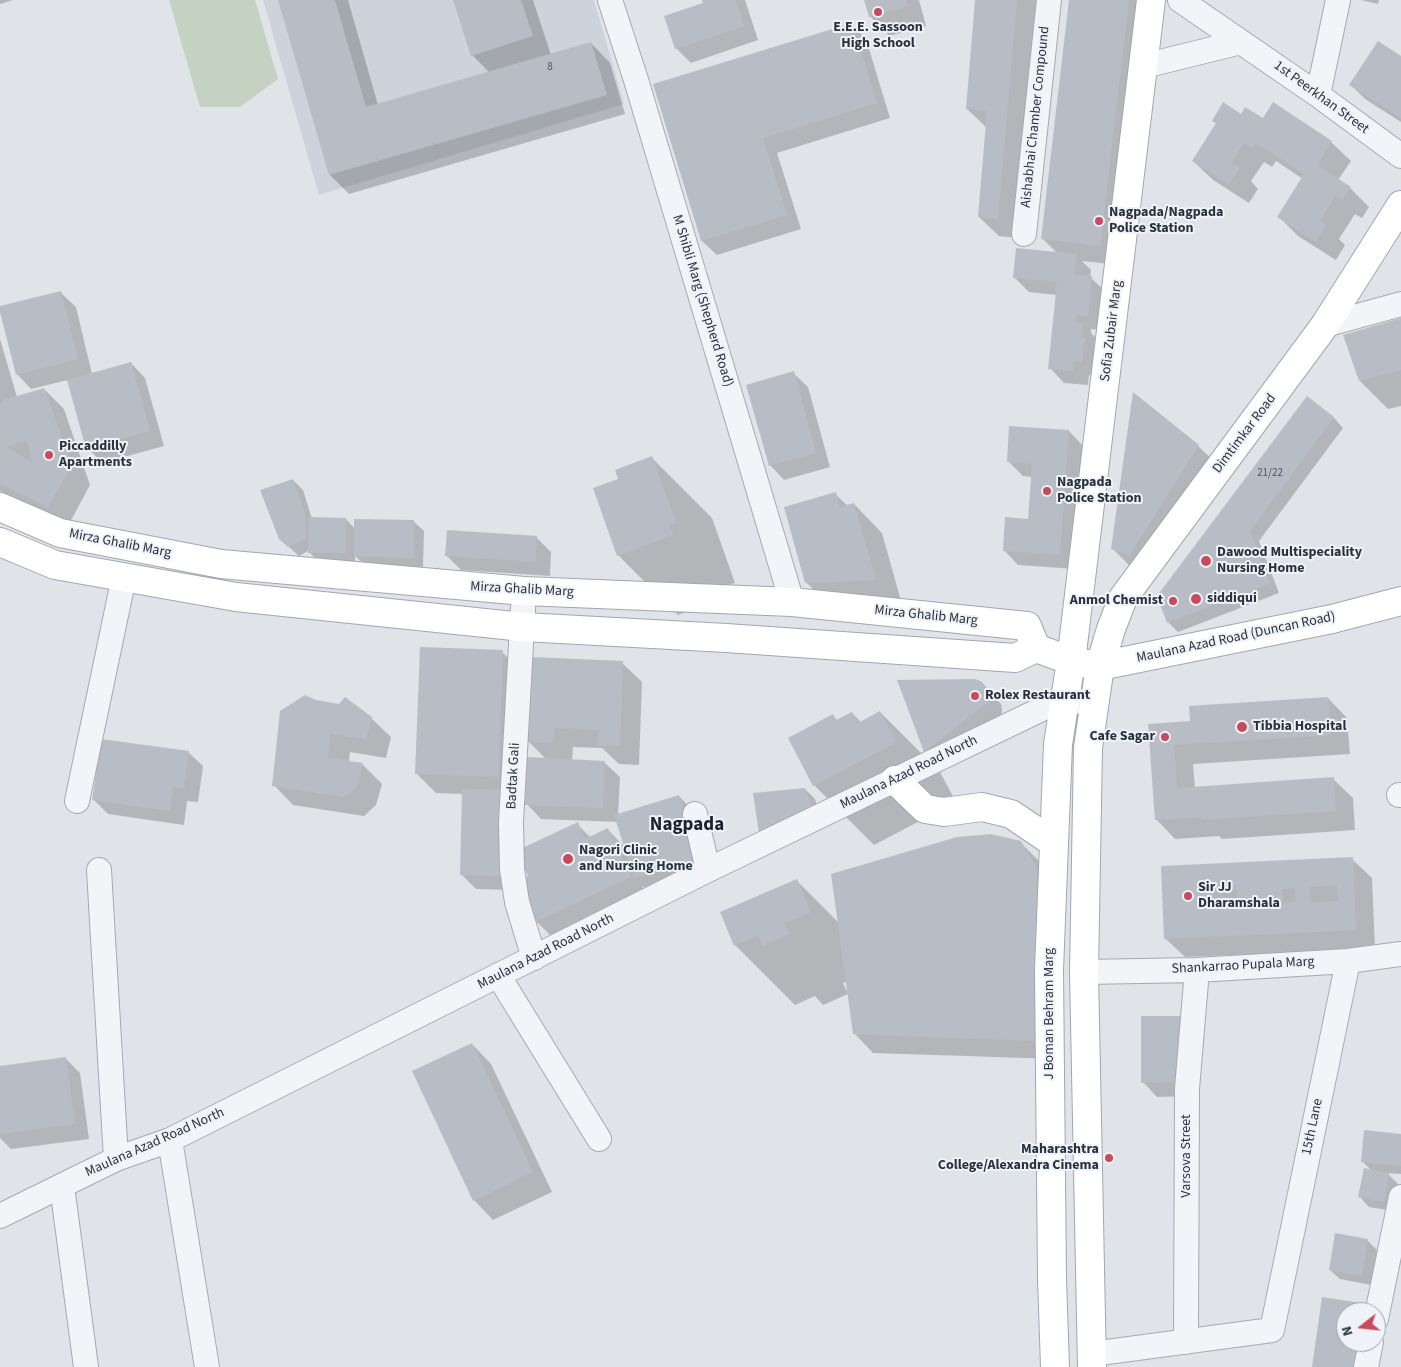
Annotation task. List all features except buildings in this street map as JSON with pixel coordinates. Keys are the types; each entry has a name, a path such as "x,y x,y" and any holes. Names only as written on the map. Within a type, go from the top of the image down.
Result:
{"main road":[{"name":"Sofia Zubair Marg","path":"1071,662 1151,0"},
{"name":"Dimtimkar Road","path":"1100,666 1123,598 1326,325 1401,205"},
{"name":"Mirza Ghalib Marg","path":"0,507 60,533 221,564 524,591 792,602 1027,626 1036,648"},
{"path":"0,542 56,565 236,598 523,627 1015,658 1036,648 1071,662"},
{"name":"Maulana Azad Road (Duncan Road)","path":"1071,662 1100,666 1332,619 1401,601"},
{"name":"J Boman Behram Marg","path":"1055,1367 1052,1279 1049,970 1058,744 1071,662"},
{"path":"1092,1361 1084,972 1088,748 1100,666"},
{"path":"895,780 925,809 944,812 982,807 1011,814 1054,843"}],"street":[{"name":"M Shibli Marg (Shepherd Road)","path":"610,0 636,80 792,602"},
{"name":"Aishabhai Chamber Compound","path":"1024,234 1049,0"},
{"name":"1st Peerkhan Street","path":"1180,0 1318,95 1401,156"},
{"path":"1318,95 1338,0"},
{"path":"1144,66 1241,42"},
{"path":"1326,325 1401,304"},
{"path":"77,801 124,577"},
{"name":"Badtak Gali","path":"524,591 511,822 512,869 516,902 534,958"},
{"name":"Maulana Azad Road North","path":"0,1216 116,1159 170,1140 708,870 1048,706 1065,702 1095,701"},
{"path":"695,814 708,870"},
{"path":"98,870 116,1159"},
{"name":"Shankarrao Pupala Marg","path":"1084,972 1197,970 1348,961 1401,954"},
{"name":"15th Lane","path":"1186,1342 1272,1330 1348,961"},
{"name":"Varsova Street","path":"1186,1342 1187,1089 1197,970"},
{"path":"498,975 599,1139"},
{"path":"170,1140 207,1367"},
{"path":"62,1186 86,1367"},
{"path":"1379,1302 1401,1197"},
{"path":"1092,1361 1186,1342"},
{"path":"1366,1367 1369,1352"}],"shaded area":[{"path":"263,0 594,0 624,104 319,195"}],"green space":[{"path":"169,0 255,0 278,79 240,107 200,107"}],"place":[{"name":"E.E.E. Sassoon High School","path":"878,12"},
{"name":"Nagpada/Nagpada Police Station","path":"1099,221"},
{"name":"Piccaddilly Apartments","path":"49,455"},
{"name":"Nagpada Police Station","path":"1047,491"},
{"name":"Dawood Multispeciality Nursing Home","path":"1206,561"},
{"name":"siddiqui","path":"1196,599"},
{"name":"Anmol Chemist","path":"1173,601"},
{"name":"Rolex Restaurant","path":"975,696"},
{"name":"Tibbia Hospital","path":"1242,727"},
{"name":"Cafe Sagar","path":"1165,737"},
{"name":"Nagori Clinic and Nursing Home","path":"568,859"},
{"name":"Sir JJ Dharamshala","path":"1188,896"},
{"name":"Maharashtra College/Alexandra Cinema","path":"1109,1158"}],"district":[{"name":"Nagpada","path":"687,826"}]}
